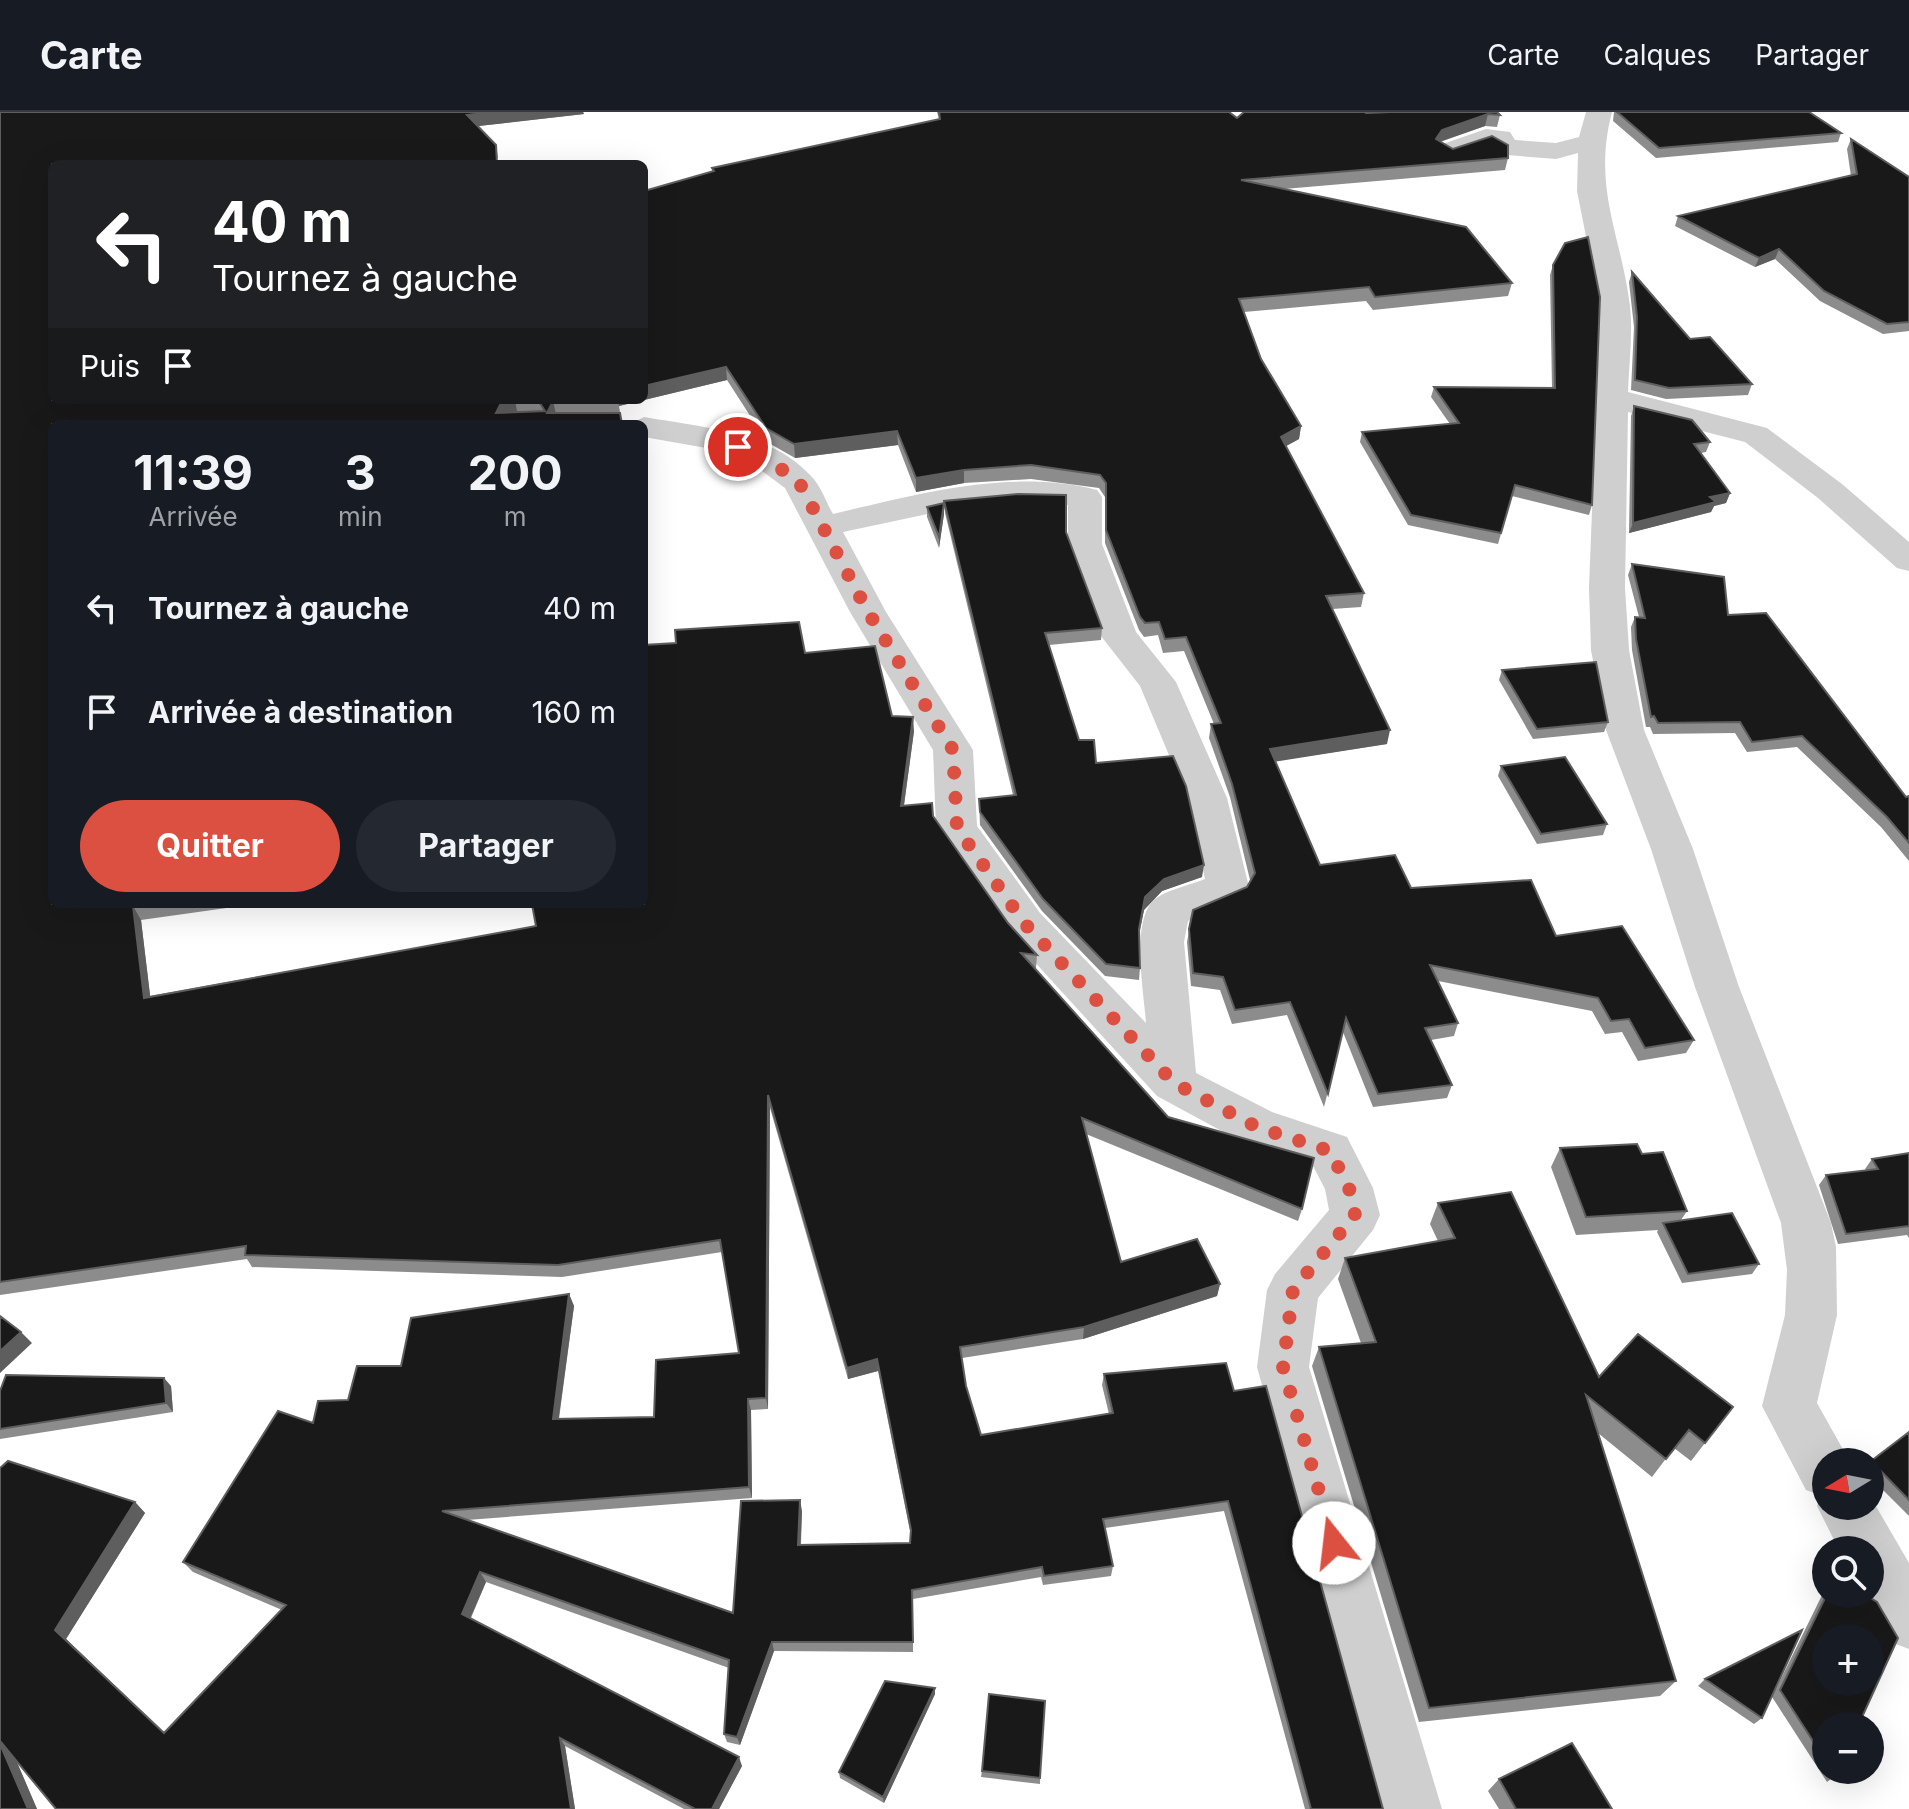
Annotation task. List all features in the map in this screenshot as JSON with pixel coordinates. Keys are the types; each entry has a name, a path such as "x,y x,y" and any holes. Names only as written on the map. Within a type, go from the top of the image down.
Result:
{"street":[{"path":"1449,151 1493,137 1501,138 1507,147 1556,151 1595,127"},
{"path":"1595,127 1591,191 1615,307 1607,588 1610,650 1625,730 1672,849 1717,987 1806,1223 1815,1261 1809,1344 1789,1406 1813,1448"},
{"path":"1613,398 1756,435 1830,491 1909,560"},
{"path":"648,428 718,440 759,453 799,482 820,527 953,750 957,828 1025,924 1174,1083 1257,1127 1330,1151 1349,1188 1355,1215 1293,1290 1283,1367 1411,1809"},
{"path":"820,527 965,494 1041,490 1085,497 1085,544 1119,636 1157,682 1207,798 1228,887 1169,911 1162,942 1174,1083"},
{"path":"1853,1520 1909,1620"}],"building":[{"path":"0,112 491,112 467,115 496,145 497,160 48,160 48,404 500,404 496,413 545,411 541,404 552,404 547,413 620,413 621,420 48,420 48,908 133,908 144,998 536,926 533,908 648,908 648,645 676,643 675,630 799,622 805,653 875,646 892,716 913,717 901,806 932,803 933,816 1008,923 1037,955 1021,953 1168,1117 1314,1158 1302,1209 1082,1118 1121,1262 1197,1239 1220,1284 1084,1327 960,1347 966,1386 981,1435 1113,1413 1104,1374 1226,1363 1234,1391 1266,1386 1383,1809 1311,1809 1228,1501 1103,1519 1113,1566 1044,1576 1042,1567 912,1590 913,1642 772,1642 737,1737 724,1734 729,1660 480,1572 462,1614 739,1757 712,1809 695,1809 560,1738 571,1809 56,1809 0,1741 0,1468 8,1461 135,1502 55,1630 164,1733 286,1605 183,1562 278,1411 313,1423 318,1401 348,1400 357,1366 401,1366 411,1318 569,1294 553,1419 654,1417 656,1360 739,1353 720,1240 558,1265 245,1255 246,1246 0,1282","holes":["768,1095 847,1368 877,1359 911,1530 910,1543 798,1545 800,1500 741,1501 733,1613 442,1511 749,1487 748,1399 766,1398"]},
{"path":"939,112 1229,112 1237,118 1244,112 1497,112 1500,115 1488,114 1442,130 1436,139 1453,149 1492,136 1508,145 1508,158 1241,180 1466,227 1512,283 1375,297 1369,287 1239,299 1261,359 1301,426 1281,437 1364,593 1326,596 1390,730 1270,749 1320,865 1395,855 1411,888 1531,880 1556,936 1622,926 1694,1040 1645,1048 1629,1019 1611,1021 1598,998 1430,965 1458,1023 1425,1028 1452,1085 1378,1094 1346,1018 1328,1094 1290,1002 1235,1010 1223,977 1193,973 1189,929 1193,910 1247,887 1255,873 1232,784 1211,724 1221,723 1186,637 1165,639 1159,622 1145,623 1140,617 1106,530 1106,483 1100,475 1031,465 964,470 916,478 897,431 794,444 766,428 726,367 648,385 648,190 714,171 712,168 940,119"},
{"path":"1617,112 1809,112 1841,133 1659,148"},
{"path":"1851,139 1909,177 1909,322 1887,324 1824,291 1779,249 1759,258 1678,216 1857,174"},
{"path":"1588,237 1600,297 1592,505 1515,485 1501,533 1411,515 1362,432 1459,423 1434,387 1555,388 1553,265 1565,243"},
{"path":"1632,272 1690,339 1710,337 1752,384 1669,388 1635,380 1637,317"},
{"path":"1634,406 1692,420 1710,442 1694,444 1730,493 1710,497 1716,502 1633,523"},
{"path":"1018,494 1066,495 1066,532 1102,628 1045,633 1079,740 1094,740 1096,763 1173,756 1186,786 1204,865 1164,879 1145,897 1139,929 1140,968 1106,964 1043,899 980,812 979,799 1016,795 944,501"},
{"path":"944,503 939,537 927,507"},
{"path":"1632,564 1724,577 1728,615 1766,613 1906,797 1909,796 1909,843 1887,817 1802,736 1752,742 1740,722 1658,723 1654,716 1651,717 1636,639 1635,617 1645,618"},
{"path":"1596,662 1608,722 1537,729 1502,670"},
{"path":"1565,757 1607,824 1541,834 1501,766"},
{"path":"1637,1144 1642,1154 1663,1152 1687,1211 1586,1217 1560,1148"},
{"path":"1909,1153 1909,1226 1846,1234 1826,1175 1878,1169 1872,1159"},
{"path":"1511,1192 1599,1377 1638,1334 1733,1407 1705,1443 1689,1430 1666,1459 1586,1395 1676,1681 1429,1708 1319,1347 1376,1342 1345,1258 1455,1238 1438,1203"},
{"path":"1732,1213 1759,1264 1688,1274 1663,1223"},
{"path":"0,1316 21,1332 0,1351"},
{"path":"6,1375 164,1378 166,1403 0,1429 0,1391"},
{"path":"1909,1432 1909,1500 1884,1474 1884,1451"},
{"path":"1820,1608 1880,1608 1898,1638 1884,1669 1884,1624 1812,1624"},
{"path":"1812,1625 1812,1696 1872,1696 1864,1712 1812,1712 1812,1739 1780,1690"},
{"path":"1802,1630 1762,1718 1705,1679"},
{"path":"885,1681 935,1688 883,1797 839,1772"},
{"path":"989,1694 1045,1701 1040,1778 982,1771"},
{"path":"1572,1743 1612,1809 1516,1809 1499,1779"},
{"path":"0,1744 28,1809 0,1809"}],"route":[{"path":"738,447 759,453 799,482 820,527 868,612 953,750 957,828 1025,924 1174,1083 1257,1127 1330,1151 1349,1188 1355,1215 1293,1290 1283,1367 1334,1543"}]}
